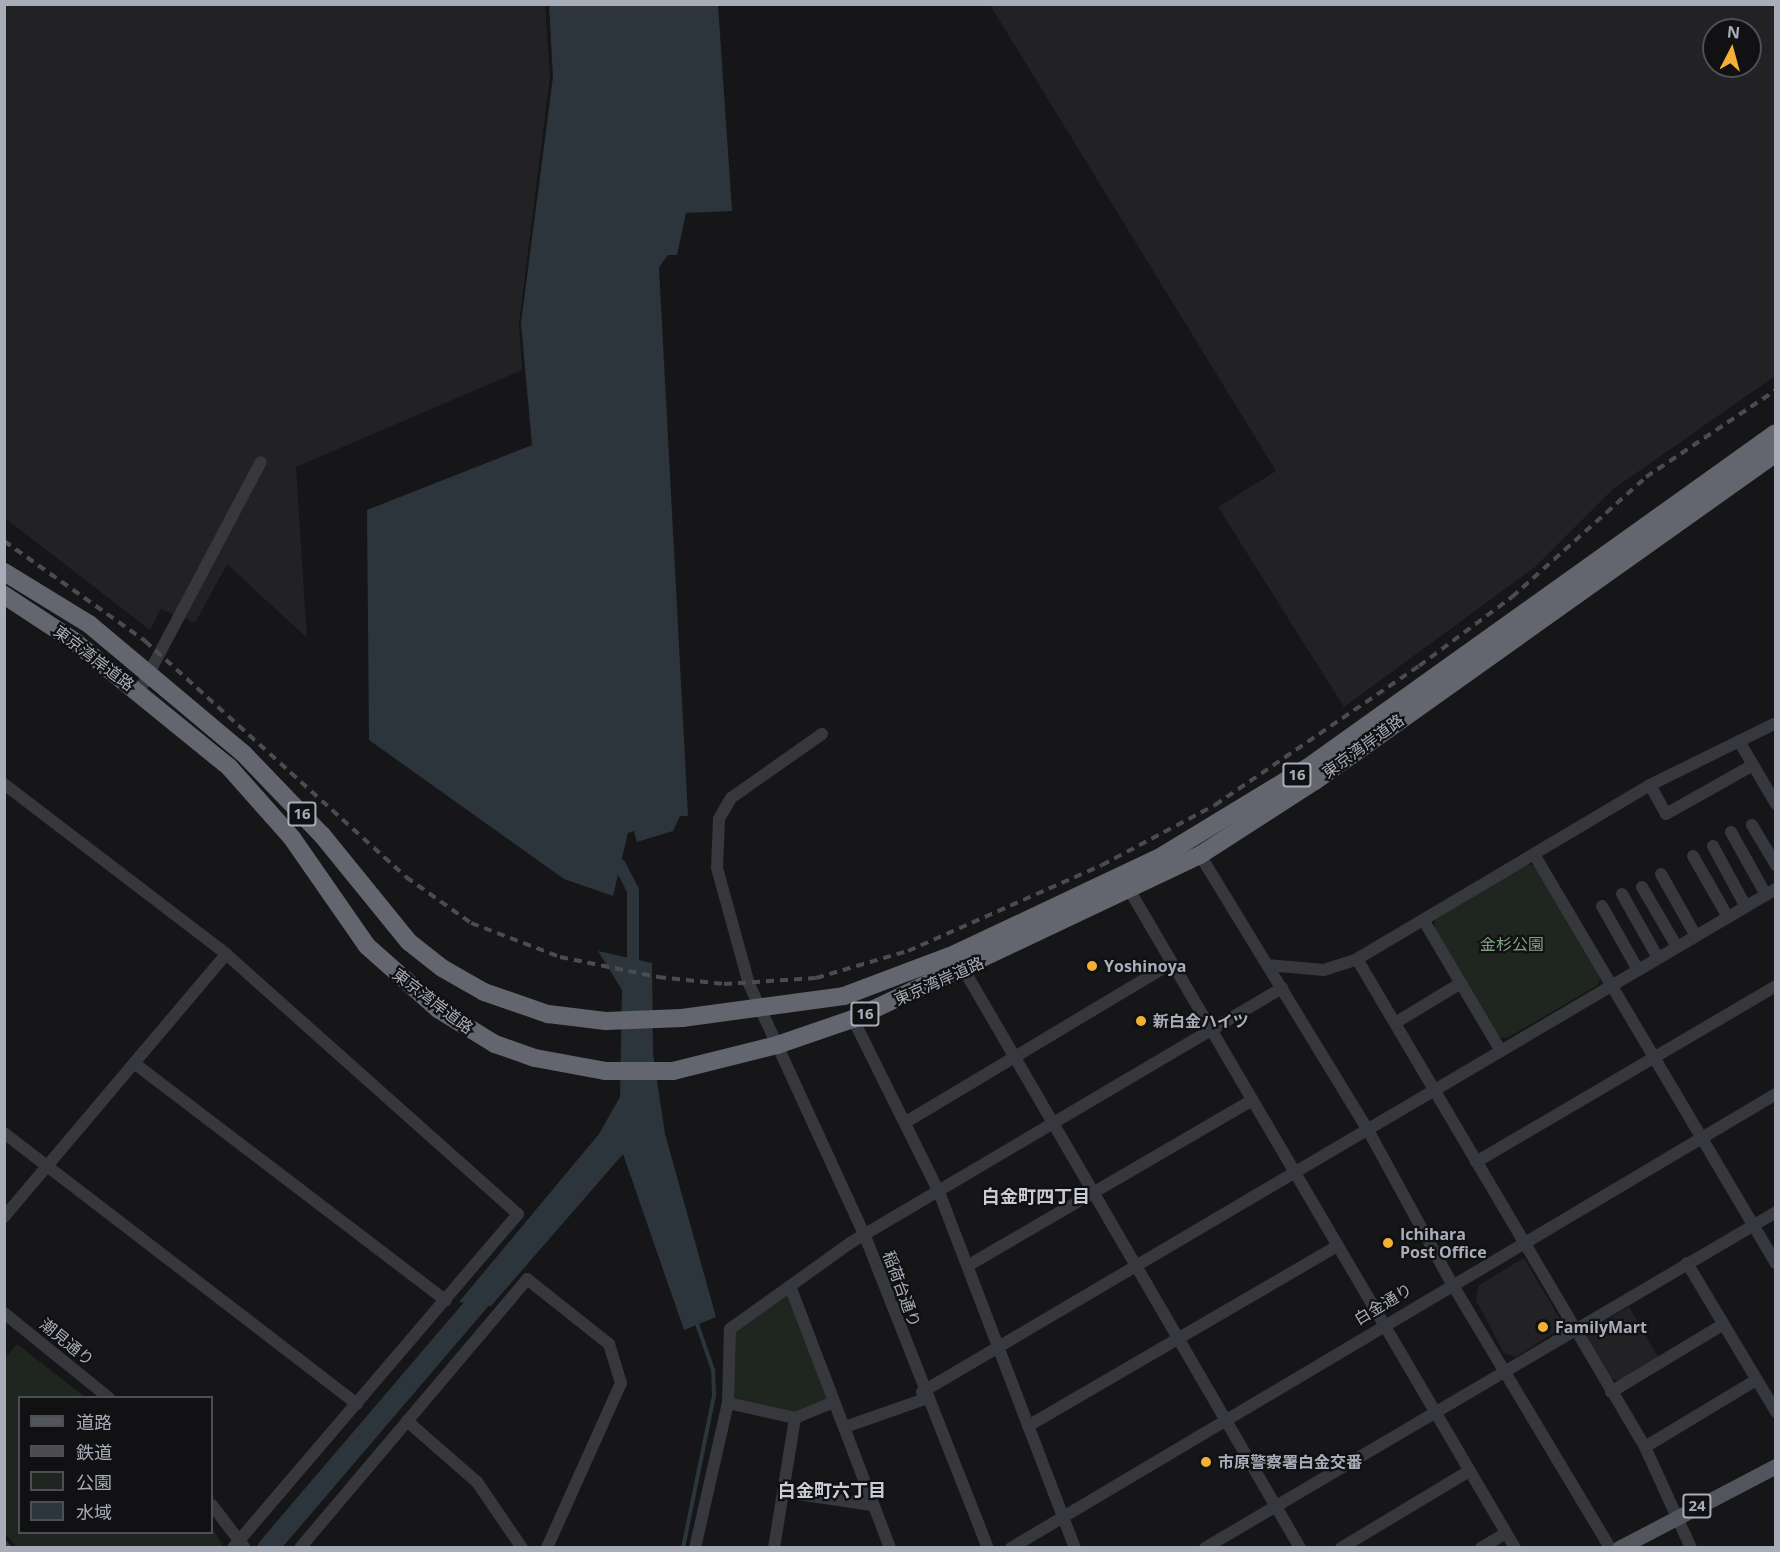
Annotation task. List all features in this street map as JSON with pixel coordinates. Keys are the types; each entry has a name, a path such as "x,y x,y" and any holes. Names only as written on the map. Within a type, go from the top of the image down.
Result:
{"highway":[{"name":"東京湾岸道路","path":"4,572 88,624 243,753 322,834 409,942 442,968 524,1008 606,1021 691,1017 762,1011 844,996 955,954 1111,883 1264,797 1776,433"},
{"name":"東京湾岸道路","path":"4,595 139,692 261,798 367,946 424,998 506,1048 605,1071 688,1069 777,1045 852,1019 964,970 1200,855 1315,781 1776,453"}],"main road":[{"name":"24","path":"1619,1548 1776,1466"}],"street":[{"path":"139,692 261,462"},
{"path":"1267,964 1324,970 1357,959 1535,856 1650,785 1776,723"},
{"name":"稲荷台通り","path":"822,734 731,798 719,819 717,868 728,915 762,1011 865,1236 924,1395 988,1548"},
{"path":"1739,741 1776,804"},
{"path":"1650,785 1666,814 1753,765"},
{"path":"4,784 226,954 518,1214 239,1545 213,1506"},
{"path":"1752,825 1776,866"},
{"path":"845,1427 924,1395 997,1345 1368,1130 1771,892 1731,832"},
{"path":"1713,846 1746,906"},
{"path":"1200,855 1368,1130 1451,1282 1610,1548"},
{"path":"1535,856 1776,1263"},
{"path":"1694,856 1728,917"},
{"path":"1661,874 1696,936"},
{"path":"1642,887 1677,947"},
{"path":"1130,891 1515,1548"},
{"path":"1622,894 1659,958"},
{"path":"1602,906 1638,970"},
{"path":"1424,921 1501,1051"},
{"path":"4,1217 226,954"},
{"path":"955,954 1052,1125 1179,1336 1300,1548"},
{"path":"1357,959 1645,1447 1680,1515 1691,1548"},
{"path":"906,1122 1172,963"},
{"path":"1395,1023 1461,983"},
{"path":"1476,1162 1776,986"},
{"path":"695,1548 728,1403 730,1329 865,1236 1282,988"},
{"path":"852,1019 906,1122 939,1192 969,1264 997,1345 1075,1548"},
{"path":"134,1063 446,1301"},
{"name":"白金通り","path":"1011,1548 1061,1514 1451,1282 1776,1094"},
{"path":"969,1264 1252,1100"},
{"path":"4,1133 357,1404"},
{"path":"1204,1548 1503,1370 1776,1212"},
{"path":"1028,1426 1337,1246"},
{"path":"1687,1263 1776,1412"},
{"path":"300,1548 527,1279 609,1344 621,1383 547,1548"},
{"path":"790,1286 890,1548"},
{"name":"潮見通り","path":"4,1313 108,1396"},
{"path":"1611,1392 1722,1325"},
{"path":"1645,1447 1756,1380"},
{"path":"728,1403 795,1418 834,1402"},
{"path":"774,1548 795,1418"},
{"path":"407,1420 477,1482 522,1548"},
{"path":"1341,1548 1469,1471"},
{"path":"784,1492 872,1505"},
{"path":"1481,1548 1506,1533"}],"shaded area":[{"path":"5,5 545,5 550,77 519,323 522,370 296,467 307,638 227,564 195,623 161,609 150,630 5,518"},
{"path":"990,5 1775,5 1775,376 1612,490 1535,567 1344,707 1218,507 1276,471"},
{"path":"1524,1258 1564,1326 1516,1357 1504,1353 1476,1300 1479,1285"},
{"path":"1629,1307 1658,1357 1619,1381 1610,1378 1586,1339 1590,1329"}],"green space":[{"name":"金杉公園","path":"1527,864 1536,866 1601,977 1598,985 1507,1038 1498,1037 1434,928 1435,920"},
{"path":"790,1286 834,1402 795,1418 728,1403 730,1329"},
{"path":"17,1344 84,1396 18,1396 18,1534 213,1534 213,1530 224,1547 17,1547 4,1533 5,1358"}],"water":[{"path":"549,5 718,5 732,211 686,213 677,255 668,255 659,267 688,816 680,816 673,831 637,842 634,831 628,833 613,896 564,879 369,740 367,510 532,445 521,323 553,77"},
{"path":"598,951 652,963 653,1054 665,1134 716,1317 684,1330 623,1154 491,1306 459,1302 599,1134 620,1097 622,990"}],"waterway":[{"path":"620,865 633,890 633,975"},
{"path":"267,1548 493,1283"},
{"path":"683,1548 714,1396 713,1370 696,1321"}],"railway":[{"path":"4,541 145,641 406,877 471,923 560,957 658,977 724,984 816,978 908,951 1102,865 1215,805 1419,666 1512,597 1646,477 1776,390"}],"place":[{"name":"Yoshinoya","path":"1092,966"},
{"name":"新白金ハイツ","path":"1141,1021"},
{"name":"Ichihara Post Office","path":"1388,1243"},
{"name":"FamilyMart","path":"1543,1327"},
{"name":"市原警察署白金交番","path":"1206,1462"}],"district":[{"name":"白金町四丁目","path":"1036,1196"},
{"name":"白金町六丁目","path":"832,1490"}]}
